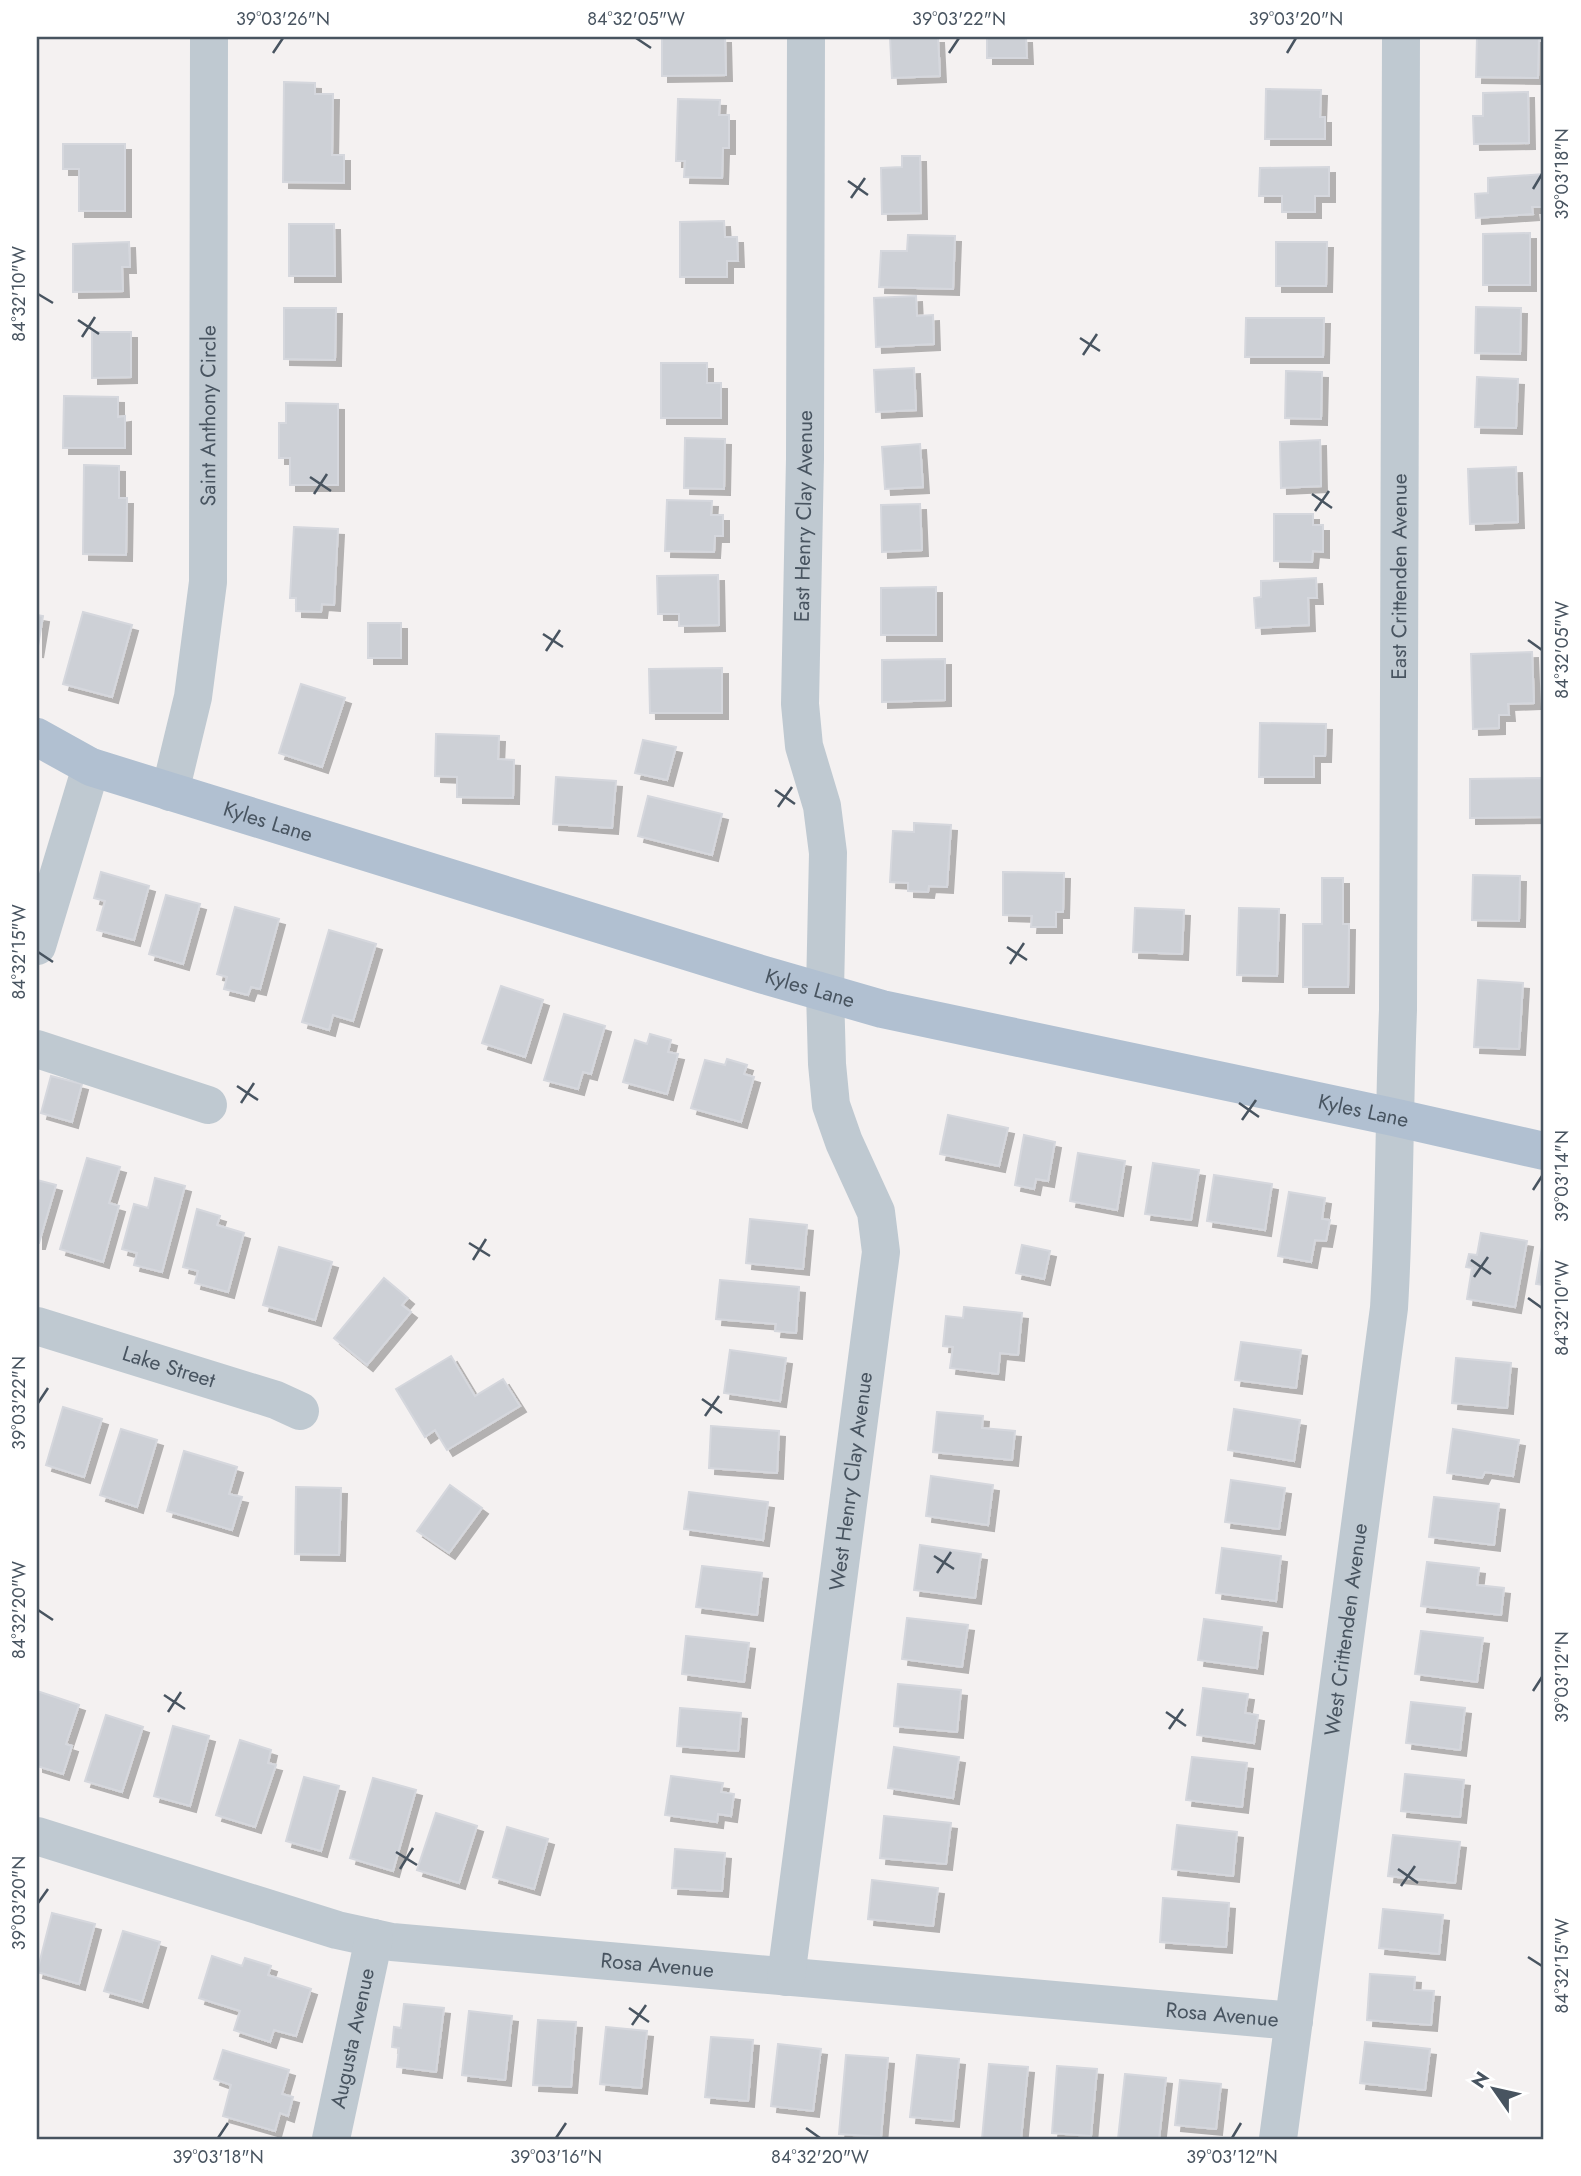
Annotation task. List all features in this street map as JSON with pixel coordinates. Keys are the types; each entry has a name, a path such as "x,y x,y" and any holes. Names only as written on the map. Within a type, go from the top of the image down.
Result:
{"main road":[{"name":"Kyles Lane","path":"37,737 91,767 883,1009 1394,1117 1544,1152"},
{"name":"Kyles Lane","path":"37,763 91,767"}],"street":[{"name":"Saint Anthony Circle","path":"170,792 193,696 208,582 209,37"},
{"name":"East Henry Clay Avenue","path":"806,37 805,459 800,704 804,746 822,806 828,853 825,991"},
{"name":"East Crittenden Avenue","path":"1394,1117 1398,1010 1401,37"},
{"path":"37,946 91,767"},
{"name":"West Henry Clay Avenue","path":"786,1977 881,1252 876,1212 844,1142 831,1105 825,991"},
{"path":"37,1049 208,1105"},
{"name":"West Crittenden Avenue","path":"1278,2139 1389,1308 1394,1226 1394,1117"},
{"name":"Lake Street","path":"37,1326 276,1400 300,1411"},
{"name":"Rosa Avenue","path":"37,1836 337,1930 405,1944 1294,2021"},
{"name":"Augusta Avenue","path":"331,2139 374,1938"}],"building":[{"path":"662,37 725,37 726,75 662,76"},
{"path":"890,37 938,37 940,76 892,78"},
{"path":"987,37 1026,37 1027,58 987,58"},
{"path":"1477,37 1539,37 1538,78 1476,77"},
{"path":"284,82 315,83 315,94 333,94 332,155 344,155 344,183 283,182"},
{"path":"1266,89 1321,90 1320,117 1325,117 1325,139 1265,139"},
{"path":"1528,92 1529,143 1474,144 1473,116 1483,116 1483,93"},
{"path":"678,99 720,100 719,115 729,115 729,148 723,148 722,178 684,177 685,161 676,161"},
{"path":"63,144 125,144 125,211 79,211 79,169 63,169"},
{"path":"902,156 920,156 921,213 882,214 881,168 902,167"},
{"path":"1329,167 1329,196 1315,196 1315,212 1282,212 1282,196 1259,196 1260,168"},
{"path":"1544,174 1544,207 1532,207 1533,214 1476,218 1475,194 1488,193 1488,178"},
{"path":"724,221 725,237 737,237 738,261 727,261 727,277 680,277 680,222"},
{"path":"289,224 334,224 335,276 289,276"},
{"path":"1530,233 1530,285 1483,285 1483,234"},
{"path":"908,235 955,236 953,289 879,287 881,251 907,251"},
{"path":"129,242 130,267 122,267 123,291 73,292 73,244"},
{"path":"1276,242 1327,242 1326,286 1276,286"},
{"path":"916,296 917,316 933,315 934,344 876,347 874,298"},
{"path":"1476,307 1521,308 1520,354 1475,353"},
{"path":"284,308 336,308 335,360 284,359"},
{"path":"1246,318 1324,318 1323,357 1245,357"},
{"path":"92,332 131,332 131,377 92,378"},
{"path":"661,363 707,363 707,383 721,383 721,418 661,418"},
{"path":"914,368 916,410 876,412 874,370"},
{"path":"1286,371 1322,372 1321,419 1285,418"},
{"path":"1477,377 1518,379 1516,428 1475,427"},
{"path":"64,396 118,397 118,417 125,416 125,448 63,448"},
{"path":"286,403 338,404 338,485 290,485 290,458 279,458 279,423 286,423"},
{"path":"685,438 725,439 724,489 684,488"},
{"path":"1320,440 1321,486 1281,488 1280,442"},
{"path":"920,444 923,487 885,489 882,447"},
{"path":"84,465 119,466 119,498 127,498 126,555 83,554"},
{"path":"1516,467 1518,522 1470,524 1468,469"},
{"path":"667,500 712,501 711,515 723,515 723,536 715,536 714,552 665,551"},
{"path":"920,504 922,550 882,552 881,505"},
{"path":"1274,514 1313,514 1313,525 1323,525 1323,552 1313,551 1312,562 1274,561"},
{"path":"294,527 338,529 334,605 322,604 321,612 296,611 296,598 290,598"},
{"path":"718,575 719,625 679,626 679,614 658,614 657,576"},
{"path":"1316,578 1317,598 1308,598 1309,625 1256,628 1254,598 1261,597 1261,581"},
{"path":"936,587 936,635 881,635 881,588"},
{"path":"83,612 132,625 112,697 63,684"},
{"path":"37,615 43,616 37,652"},
{"path":"368,623 401,623 401,658 368,658"},
{"path":"1532,652 1534,703 1508,704 1509,715 1499,715 1499,728 1473,729 1471,654"},
{"path":"945,659 945,700 882,702 882,660"},
{"path":"722,668 722,713 650,713 649,669"},
{"path":"301,684 345,698 322,767 279,753"},
{"path":"1260,723 1326,724 1325,756 1314,756 1314,777 1259,777"},
{"path":"436,734 499,736 498,759 514,760 513,798 457,797 457,777 435,776"},
{"path":"643,740 676,747 667,780 635,773"},
{"path":"556,777 616,781 612,828 553,824"},
{"path":"1544,778 1544,817 1470,818 1470,779"},
{"path":"648,796 722,814 712,855 638,836"},
{"path":"914,823 951,825 947,887 929,886 928,892 908,891 908,883 890,882 893,831 914,832"},
{"path":"101,872 149,886 134,940 97,930 105,901 94,898"},
{"path":"1003,872 1064,873 1063,912 1056,912 1056,927 1031,927 1032,916 1003,915"},
{"path":"1473,875 1520,876 1519,921 1472,920"},
{"path":"1322,878 1343,878 1343,924 1349,924 1348,987 1303,987 1303,924 1322,924"},
{"path":"166,895 200,904 183,964 149,954"},
{"path":"235,907 279,919 260,989 251,987 248,995 224,989 227,977 217,974"},
{"path":"1135,908 1184,910 1182,954 1133,952"},
{"path":"1239,908 1279,909 1277,976 1237,975"},
{"path":"329,930 376,944 353,1021 333,1015 329,1030 302,1022"},
{"path":"1478,980 1523,983 1519,1049 1474,1047"},
{"path":"501,986 543,1000 525,1057 482,1043"},
{"path":"564,1014 605,1026 591,1074 583,1072 578,1089 544,1080"},
{"path":"650,1034 671,1040 668,1052 678,1054 667,1094 623,1082 635,1040 647,1044"},
{"path":"727,1059 747,1065 744,1074 754,1077 741,1122 691,1108 705,1060 725,1065"},
{"path":"51,1076 82,1084 72,1122 41,1113"},
{"path":"948,1115 1008,1128 999,1166 940,1154"},
{"path":"1024,1135 1055,1142 1048,1181 1036,1179 1034,1189 1015,1185"},
{"path":"1078,1153 1125,1161 1117,1210 1070,1201"},
{"path":"87,1158 120,1167 109,1203 119,1206 103,1262 60,1249"},
{"path":"1153,1163 1199,1170 1191,1220 1145,1214"},
{"path":"1214,1175 1272,1184 1265,1230 1207,1221"},
{"path":"155,1178 185,1186 162,1272 134,1265 137,1253 122,1249 134,1204 148,1208"},
{"path":"37,1180 56,1185 39,1243 37,1243"},
{"path":"1289,1192 1325,1198 1322,1219 1330,1220 1326,1241 1315,1240 1311,1262 1278,1256"},
{"path":"197,1209 220,1216 217,1225 244,1233 228,1292 195,1283 198,1271 183,1267"},
{"path":"750,1219 807,1225 803,1269 746,1263"},
{"path":"1481,1233 1527,1241 1515,1307 1467,1299 1472,1268 1466,1267 1469,1254 1477,1255"},
{"path":"1022,1245 1050,1251 1044,1279 1016,1273"},
{"path":"279,1247 332,1262 315,1320 263,1305"},
{"path":"1542,1247 1544,1248 1544,1285 1536,1284"},
{"path":"384,1278 408,1298 402,1305 411,1312 367,1365 334,1338"},
{"path":"720,1280 799,1287 796,1333 775,1331 776,1324 716,1319"},
{"path":"964,1307 1022,1313 1018,1355 1000,1353 998,1374 950,1368 953,1347 943,1346 946,1316 963,1318"},
{"path":"1241,1342 1301,1350 1296,1388 1235,1380"},
{"path":"730,1350 786,1358 780,1401 724,1393"},
{"path":"451,1356 475,1396 503,1379 520,1406 447,1450 435,1430 425,1437 396,1389"},
{"path":"1456,1358 1511,1363 1507,1408 1452,1403"},
{"path":"63,1407 102,1419 84,1477 46,1465"},
{"path":"1234,1409 1300,1420 1294,1461 1228,1450"},
{"path":"937,1412 983,1416 982,1428 1015,1431 1012,1460 933,1452"},
{"path":"711,1426 779,1431 777,1473 709,1468"},
{"path":"121,1429 157,1440 137,1507 100,1495"},
{"path":"1453,1429 1519,1440 1513,1476 1485,1472 1482,1478 1447,1473"},
{"path":"184,1451 237,1467 229,1494 242,1497 232,1530 167,1511"},
{"path":"931,1476 993,1485 988,1525 926,1516"},
{"path":"1231,1480 1285,1488 1279,1529 1225,1522"},
{"path":"450,1485 482,1508 449,1553 417,1531"},
{"path":"296,1487 341,1488 339,1555 295,1554"},
{"path":"689,1492 768,1502 763,1540 684,1529"},
{"path":"1434,1497 1499,1504 1494,1545 1429,1537"},
{"path":"920,1545 981,1554 975,1598 914,1590"},
{"path":"1222,1548 1281,1556 1276,1601 1216,1593"},
{"path":"1427,1562 1479,1568 1477,1585 1504,1588 1501,1615 1421,1606"},
{"path":"702,1566 762,1573 757,1615 696,1607"},
{"path":"907,1618 968,1625 962,1667 902,1659"},
{"path":"1204,1619 1262,1627 1257,1668 1198,1660"},
{"path":"1421,1631 1483,1638 1477,1682 1415,1674"},
{"path":"686,1636 749,1643 744,1682 682,1674"},
{"path":"898,1684 961,1690 957,1732 894,1726"},
{"path":"1203,1688 1248,1694 1245,1713 1258,1715 1254,1743 1197,1735"},
{"path":"37,1691 79,1705 66,1744 72,1746 63,1774 37,1766"},
{"path":"1411,1702 1465,1708 1460,1750 1406,1743"},
{"path":"680,1708 741,1713 738,1751 677,1746"},
{"path":"106,1715 143,1727 122,1792 85,1781"},
{"path":"173,1726 209,1736 190,1806 154,1796"},
{"path":"240,1740 271,1750 268,1763 276,1765 255,1827 216,1815"},
{"path":"894,1747 959,1757 953,1798 888,1788"},
{"path":"1192,1757 1247,1763 1242,1807 1186,1800"},
{"path":"1405,1774 1464,1780 1460,1817 1401,1811"},
{"path":"671,1776 723,1783 721,1792 734,1794 731,1816 718,1814 717,1822 665,1815"},
{"path":"304,1777 339,1786 321,1851 286,1841"},
{"path":"373,1778 416,1790 393,1871 350,1858"},
{"path":"436,1813 477,1826 459,1883 417,1870"},
{"path":"884,1816 951,1823 946,1864 880,1858"},
{"path":"1177,1825 1237,1832 1233,1876 1172,1869"},
{"path":"507,1827 548,1839 534,1889 493,1877"},
{"path":"1393,1835 1460,1842 1455,1883 1388,1876"},
{"path":"675,1849 725,1853 722,1891 672,1888"},
{"path":"872,1880 938,1888 933,1926 868,1919"},
{"path":"1163,1898 1229,1903 1226,1947 1160,1942"},
{"path":"1383,1909 1443,1915 1439,1954 1379,1948"},
{"path":"52,1913 95,1924 79,1984 37,1972"},
{"path":"123,1931 160,1942 142,2002 104,1991"},
{"path":"212,1956 242,1966 245,1958 271,1966 268,1975 311,1989 296,2036 274,2030 270,2042 234,2030 240,2011 199,1998"},
{"path":"1370,1974 1415,1977 1414,1990 1434,1991 1431,2025 1367,2020"},
{"path":"404,2004 444,2008 436,2072 397,2067 399,2048 392,2047 394,2027 401,2028"},
{"path":"469,2011 512,2016 505,2080 462,2075"},
{"path":"538,2020 576,2022 571,2087 533,2085"},
{"path":"606,2027 647,2031 641,2088 600,2084"},
{"path":"711,2037 753,2040 748,2101 705,2097"},
{"path":"1365,2042 1430,2049 1425,2090 1360,2083"},
{"path":"778,2044 821,2049 813,2111 771,2106"},
{"path":"223,2050 289,2070 282,2094 293,2097 288,2116 280,2113 275,2131 223,2116 231,2085 214,2079"},
{"path":"846,2055 888,2058 881,2137 839,2134"},
{"path":"917,2055 959,2059 953,2121 910,2117"},
{"path":"989,2064 1028,2067 1021,2139 982,2139"},
{"path":"1057,2066 1097,2069 1091,2136 1052,2133"},
{"path":"1125,2074 1166,2078 1159,2139 1118,2139"},
{"path":"1180,2080 1221,2084 1216,2129 1175,2125"}]}
